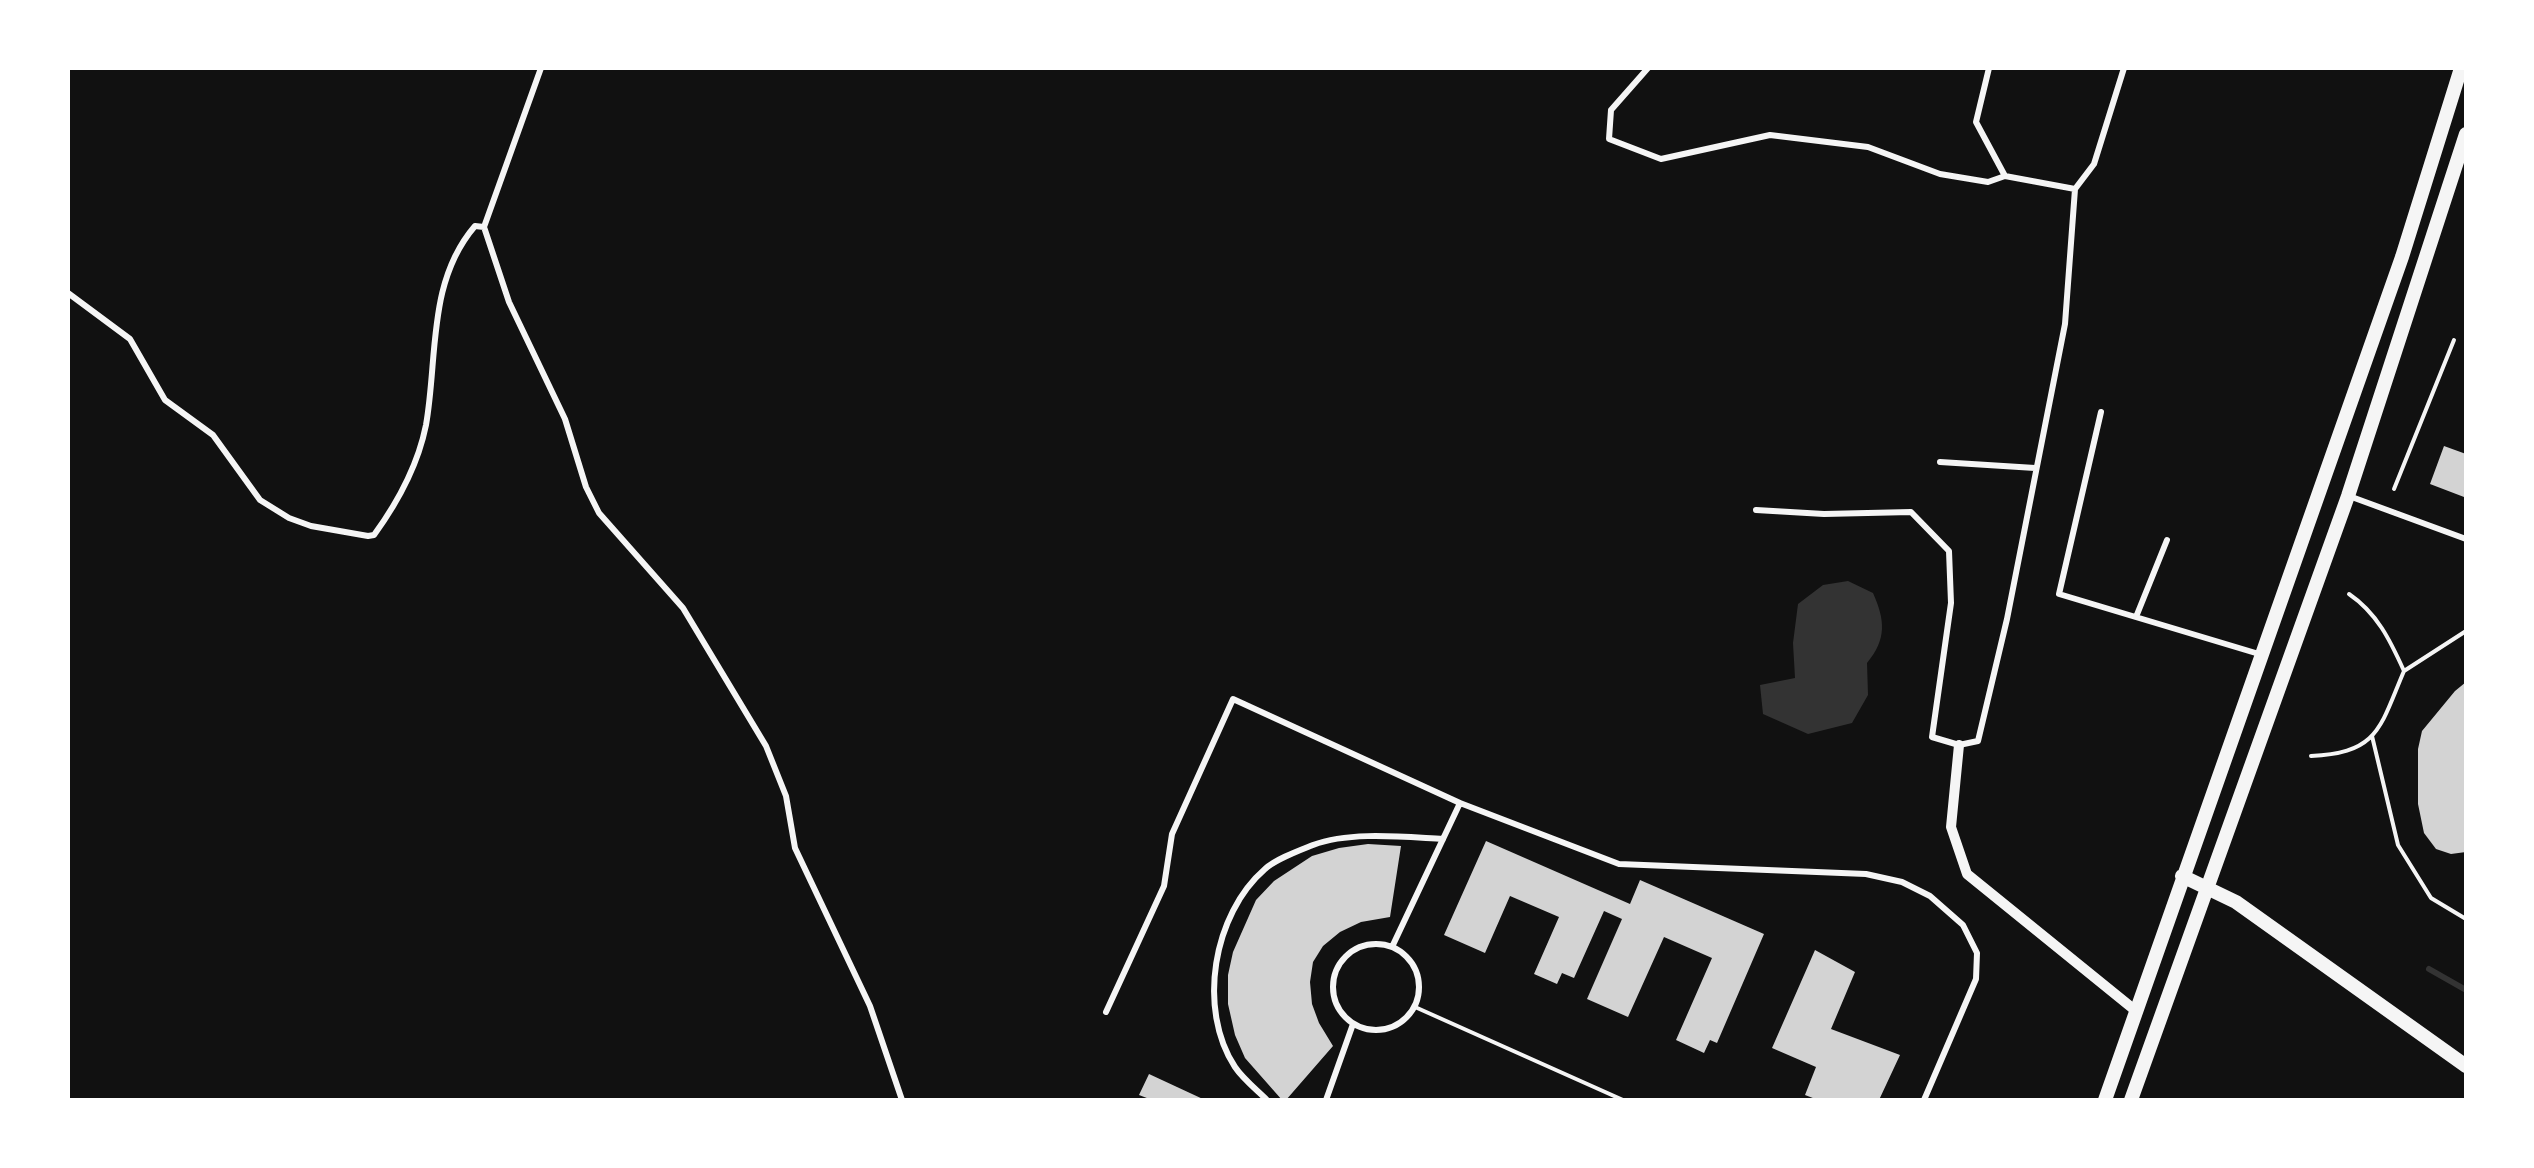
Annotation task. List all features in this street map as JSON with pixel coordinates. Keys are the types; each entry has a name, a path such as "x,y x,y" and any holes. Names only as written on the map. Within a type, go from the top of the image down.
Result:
{"street":[{"path":"2104,1100 2402,257 2457,72"},
{"path":"2131,1100 2348,496 2466,134"},
{"path":"1959,745 1951,827 1966,874 2136,1011"},
{"path":"2182,876 2252,913 2466,1066"}],"lane":[{"path":"540,68 484,228 509,302 564,419 599,513 683,608 766,746 786,796 795,848 870,1006 902,1100"},
{"path":"1648,68 1611,110 1609,139 1660,160 1770,135 1868,147 1940,174 1988,182 2004,176 2075,188"},
{"path":"1989,68 1976,122 2004,176"},
{"path":"1756,510 1824,514 1911,512 1949,551 1951,603 1932,736 1959,745 1978,741 2064,324 2075,188 2094,164 2124,68"},
{"path":"68,293 130,340 165,400 213,435 260,500 311,526 368,536 374,535 404,490 416,458 426,424 434,333 458,245 475,226 484,228"},
{"path":"2101,412 2059,594 2260,654"},
{"path":"1940,462 2035,468"},
{"path":"2348,496 2466,540"},
{"path":"2136,617 2167,540"},
{"path":"1106,1012 1164,886 1172,834 1233,699 1460,803 1619,864 1866,874 1902,882 1930,896 1963,925 1977,953 1976,980 1924,1100"},
{"path":"1392,946 1460,803"},
{"path":"1267,1100 1235,1067 1215,1019 1216,961 1236,903 1266,868 1316,844 1382,836 1443,839"},
{"path":"1366,944 1392,946 1402,952 1416,972 1415,1007 1388,1029 1364,1029 1353,1024 1336,1006 1332,980 1336,968 1344,957 1366,944"},
{"path":"1326,1100 1353,1024"}],"path":[{"path":"2394,490 2454,340"},
{"path":"2348,594 2386,632 2404,671"},
{"path":"2311,756 2338,755 2364,746 2379,728 2404,671 2466,631"},
{"path":"2372,736 2398,845 2431,898 2466,919"},
{"path":"1415,1007 1623,1100"}],"shaded area":[{"path":"1848,581 1873,593 1882,621 1878,646 1867,663 1868,695 1852,723 1808,734 1763,714 1760,685 1795,678 1793,643 1798,604 1823,585"}],"building":[{"path":"2444,446 2466,454 2464,497 2430,484"},
{"path":"2466,682 2466,852 2451,854 2436,849 2424,833 2418,804 2418,749 2422,731"},
{"path":"1486,841 1630,904 1640,880 1764,934 1717,1043 1710,1040 1704,1053 1676,1040 1712,958 1664,937 1628,1017 1587,999 1622,919 1604,911 1574,978 1562,973 1557,984 1534,974 1559,917 1510,896 1485,953 1444,935"},
{"path":"1368,844 1401,846 1390,917 1361,922 1340,932 1323,946 1313,962 1312,1004 1333,1046 1282,1100 1245,1058 1235,1035 1228,1004 1233,952 1256,900 1274,881 1312,856"},
{"path":"1815,950 1855,972 1831,1029 1900,1055 1879,1100 1818,1100 1805,1095 1816,1067 1772,1048"},
{"path":"1149,1074 1205,1100 1152,1100 1139,1095"}],"waterway":[{"path":"2429,969 2466,990"}]}
